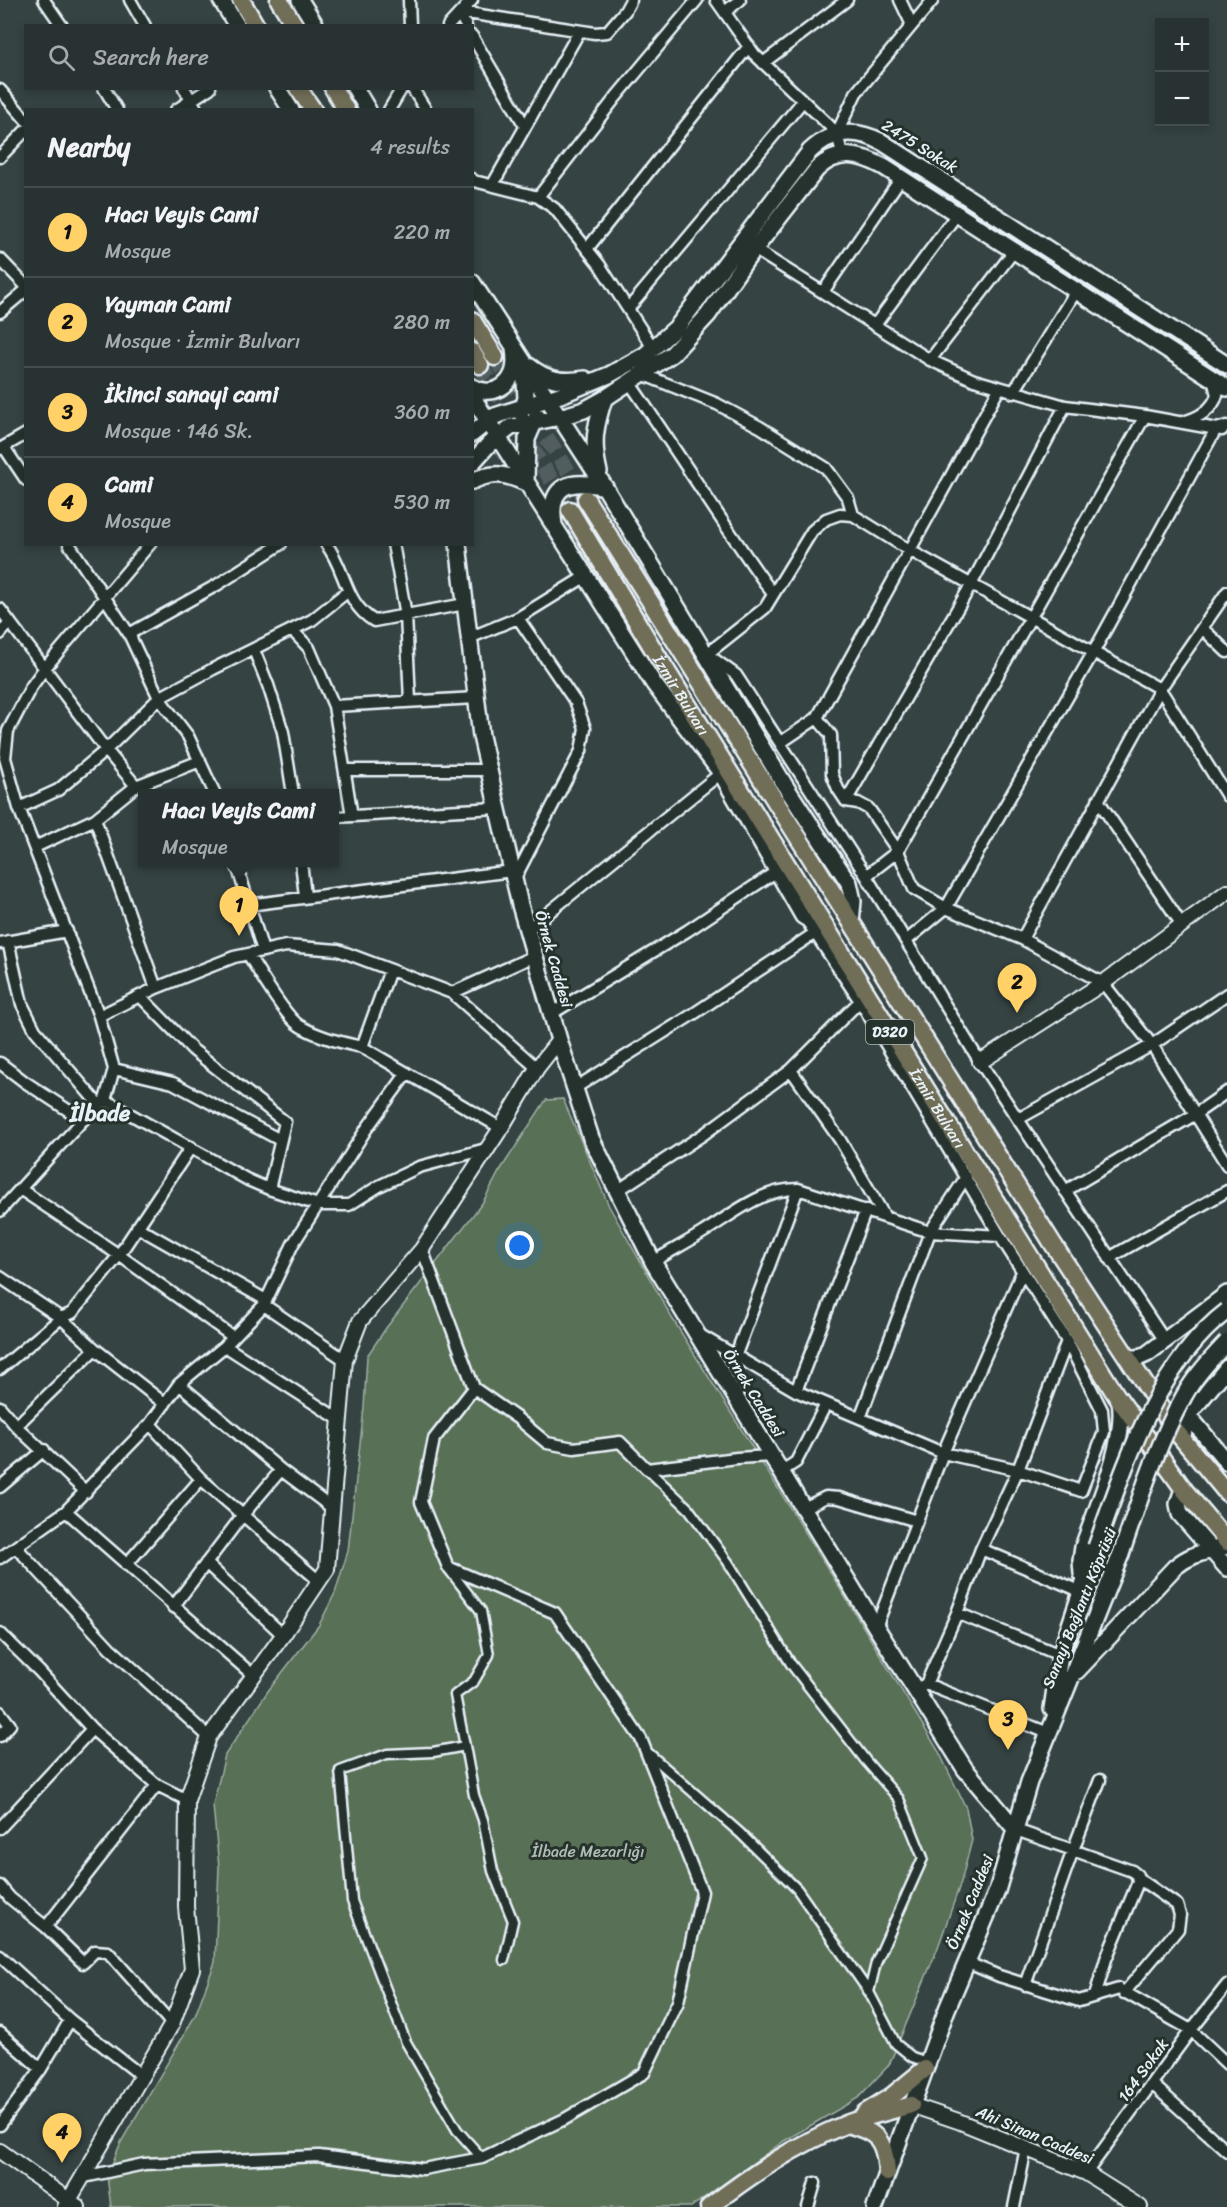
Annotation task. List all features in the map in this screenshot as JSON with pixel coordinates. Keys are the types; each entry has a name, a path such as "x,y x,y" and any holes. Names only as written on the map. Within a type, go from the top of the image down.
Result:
{"main road":[{"path":"221,0 236,24"},
{"path":"241,0 255,24"},
{"path":"279,0 294,24"},
{"path":"300,0 315,24"},
{"path":"278,90 290,108"},
{"path":"299,90 312,108"},
{"path":"334,90 345,108"},
{"path":"356,90 367,108"},
{"path":"474,432 495,416 547,400 609,375 645,355 677,327 810,151 827,137 837,133"},
{"name":"2475 Sokak","path":"837,133 861,133 882,142 1227,365"},
{"path":"474,461 497,437 511,428 585,410 672,354 708,315 754,249 817,169 829,159 842,154 868,159 901,178 1227,388"},
{"path":"474,285 603,484 784,784 849,883 853,901 852,922"},
{"path":"474,328 482,358"},
{"path":"519,356 535,371 559,381 609,375"},
{"path":"474,388 486,392 498,389 514,372 519,356"},
{"path":"511,428 524,406 526,393 519,356"},
{"path":"474,399 654,684 721,773 803,916 822,932"},
{"path":"603,484 594,441 596,423 604,399"},
{"path":"526,483 527,439 547,400"},
{"path":"474,480 491,474 507,475 526,483"},
{"path":"555,527 553,506 558,492 564,486 577,482 603,484"},
{"name":"İzmir Bulvarı","path":"586,499 1053,1244 1182,1439 1227,1493"},
{"name":"İzmir Bulvarı","path":"570,510 822,932 1120,1401 1183,1489 1227,1544"},
{"name":"Örnek Caddesi","path":"458,546 481,736 488,770 534,956 591,1138 653,1262 876,1627 921,1686 965,1769 1016,1830 997,1891 966,1962 926,2065 875,2207"},
{"path":"1128,1358 1142,1357 1227,1294"},
{"name":"Sanayi Bağlantı Köprüsü","path":"1048,1733 1060,1655 1117,1487 1168,1377 1191,1346 1227,1311"},
{"name":"Sanayi Bağlantı Köprüsü","path":"1048,1733 1121,1554 1152,1469 1184,1396 1202,1369 1227,1342"},
{"path":"1182,1439 1188,1415 1227,1368"},
{"path":"1082,1587 1083,1547 1121,1434 1120,1401"},
{"path":"1188,1415 1227,1462"},
{"path":"1183,1489 1178,1504 1180,1514 1227,1568"},
{"path":"1071,1677 1175,1567 1198,1552 1211,1551 1227,1544"},
{"path":"1016,1830 1029,1782 1048,1733"},
{"path":"847,2124 892,2096 926,2065"},
{"path":"709,2207 761,2170 818,2136 847,2124 911,2105"},
{"path":"847,2124 874,2134 881,2141 887,2173"}],"street":[{"path":"44,0 61,24"},
{"path":"130,0 144,24"},
{"path":"409,0 410,24"},
{"path":"450,24 472,0"},
{"path":"460,13 595,33 607,32 625,12 631,0"},
{"path":"538,197 616,97 697,0"},
{"path":"717,0 749,46 764,63 802,102 837,133 842,154"},
{"path":"725,12 740,0"},
{"path":"764,63 847,0"},
{"path":"900,0 912,25"},
{"path":"837,133 856,93 933,0"},
{"path":"460,13 465,24"},
{"path":"492,184 579,32"},
{"path":"474,39 525,126"},
{"path":"587,249 749,46"},
{"path":"0,90 24,118"},
{"path":"105,90 116,108"},
{"path":"185,90 194,105 208,90"},
{"path":"390,108 401,90"},
{"path":"413,90 425,108"},
{"path":"628,309 802,102"},
{"path":"0,157 24,132"},
{"path":"823,292 901,178"},
{"path":"474,181 538,197 555,209 587,249 653,348"},
{"path":"875,325 957,214"},
{"path":"754,249 930,360 974,380 1065,406 1223,429 946,908 906,941"},
{"path":"930,360 1014,250"},
{"path":"0,258 24,286"},
{"path":"0,312 24,290"},
{"path":"1013,393 1076,291"},
{"path":"642,374 717,404 760,427 826,468 848,498 853,515"},
{"path":"1182,423 1197,417 1212,406 1217,395 1213,379"},
{"path":"629,382 676,449 728,532 773,594"},
{"path":"780,743 817,718 999,389"},
{"path":"846,801 971,585 1065,406"},
{"path":"866,876 898,851 1145,416"},
{"path":"24,435 2,448 24,477"},
{"path":"1165,1341 980,1062 866,876 736,675 707,654 765,608 812,531 826,519 840,514 853,515 909,550 1160,689 1227,796"},
{"path":"70,546 129,634 159,698 188,736 213,789"},
{"path":"0,1211 83,1120 102,1103 114,1069 99,1016 4,768 8,732 31,687 44,669 148,546"},
{"path":"129,634 217,585 274,546"},
{"path":"328,546 347,592 366,616 374,621 465,604"},
{"path":"393,546 405,615 410,701"},
{"path":"469,638 518,618 586,576"},
{"path":"19,808 58,790 106,750 159,698 312,620 347,592"},
{"path":"1022,939 1160,689 1227,592"},
{"path":"0,609 106,750 136,786"},
{"path":"248,904 513,875 580,751 585,728 576,703 518,618"},
{"path":"0,634 10,622"},
{"path":"1202,628 1227,652"},
{"path":"292,630 309,648 334,706 352,816"},
{"path":"254,650 283,732 292,789"},
{"path":"334,706 476,698"},
{"path":"817,718 831,735 832,774 838,789 846,801 858,803 869,809 898,851 914,889 946,908 1022,939 1103,983 1152,1045 1227,1165"},
{"path":"35,847 95,819 136,786 200,760"},
{"path":"345,770 488,770"},
{"path":"527,930 721,773"},
{"path":"1098,800 1182,925"},
{"path":"339,817 497,808"},
{"path":"95,819 156,988"},
{"path":"237,867 263,951"},
{"path":"302,867 305,896"},
{"path":"551,1014 687,931 777,871"},
{"path":"980,1062 1103,983 1227,892"},
{"path":"67,931 4,942 22,1004 35,1030 102,1103 190,1147 248,1180 318,1205 349,1205 379,1186 419,1167 486,1149"},
{"path":"575,1088 822,932 860,1001 1000,1236 1068,1341 1102,1410 1104,1432 1081,1491"},
{"path":"99,1016 156,988 234,957 286,946 338,950 452,993 537,1068"},
{"path":"248,954 274,995 298,1026 340,1042 362,1047 501,1128"},
{"path":"452,993 534,956"},
{"path":"362,1047 390,970"},
{"path":"1018,1119 1152,1045 1227,994"},
{"path":"140,996 194,1050 285,1122 269,1189"},
{"path":"617,1191 704,1134 791,1070 860,1001"},
{"path":"0,2151 71,2205 84,2177 172,2024 192,1970 186,1907 187,1800 209,1737 283,1635 327,1569 345,1360 360,1321 422,1249 537,1068 559,1040"},
{"path":"0,1063 83,1120"},
{"path":"114,1069 173,1083 280,1140"},
{"path":"791,1070 840,1140 885,1216"},
{"path":"0,1558 66,1511 86,1492 150,1424 179,1384 225,1346 265,1302 293,1245 367,1128 407,1073"},
{"path":"1065,1191 1194,1115 1227,1092"},
{"path":"0,1369 61,1318 72,1313 119,1255 190,1147"},
{"path":"860,1418 930,1232 966,1177"},
{"path":"20,1189 119,1255 233,1337"},
{"path":"653,1262 764,1195 782,1189 798,1189 930,1232 1000,1236"},
{"path":"735,1357 798,1189"},
{"path":"1109,1258 1227,1191"},
{"path":"796,1391 866,1210"},
{"path":"137,1227 265,1302 345,1360"},
{"path":"422,1249 474,1388 517,1418 547,1443 574,1448 620,1442 689,1509 728,1562 791,1664 866,1761 899,1798 924,1858 876,1963 868,1992"},
{"path":"876,1627 943,1453 1022,1272"},
{"path":"0,1277 61,1318 95,1349 165,1404"},
{"path":"697,1333 796,1391 943,1453 1018,1470 1100,1498"},
{"path":"1048,1733 921,1686 957,1613 981,1549 1018,1470 1068,1341"},
{"path":"225,1346 340,1420"},
{"path":"16,1425 95,1349"},
{"path":"179,1384 281,1470 332,1508"},
{"path":"474,1388 434,1439 421,1502 448,1567 482,1611 489,1655 474,1681 455,1695 474,1795 483,1820 493,1871 513,1921 504,1960"},
{"path":"782,1471 796,1462 826,1404"},
{"path":"0,1407 86,1492"},
{"path":"150,1424 201,1479 319,1581"},
{"path":"0,1487 44,1450"},
{"path":"647,1469 772,1456"},
{"path":"174,1607 242,1516 281,1470"},
{"path":"126,1565 201,1479"},
{"path":"804,1508 826,1497 838,1498 917,1521"},
{"path":"66,1511 254,1676"},
{"path":"16,1547 110,1648 209,1737"},
{"path":"981,1549 1082,1587"},
{"path":"206,1563 283,1635"},
{"path":"84,2177 144,2164 319,2156 423,2169 482,2158 564,2119 644,2073 678,2002 702,1893 641,1738 555,1613 448,1567"},
{"path":"957,1613 1060,1655"},
{"path":"0,1633 39,1671 92,1729 157,1785 187,1800"},
{"path":"0,1712 10,1725 0,1736"},
{"path":"0,1828 92,1729"},
{"path":"465,1746 433,1752 387,1754 340,1771 352,1901 406,2042 457,2130 482,2158"},
{"path":"646,1751 740,1833 797,1889 868,1992 896,2044 926,2065"},
{"path":"1025,1985 1100,1780"},
{"path":"46,1927 157,1785"},
{"path":"1016,1830 1135,1874 1177,1905 1181,1920 1178,1929 1124,1993"},
{"path":"1095,1996 1135,1874"},
{"path":"0,1886 10,1899 46,1927 83,1963 95,1951 108,1952 172,2024"},
{"path":"0,1956 70,2020 142,2076"},
{"path":"966,1962 1025,1985 1079,2001 1119,1989 1191,2030 1227,2064"},
{"name":"164 Sokak","path":"1086,2173 1227,1985"},
{"path":"0,2125 41,2068 70,2020"},
{"path":"0,2033 41,2068"},
{"path":"1152,2084 1227,2151"},
{"name":"Ahi Sinan Caddesi","path":"911,2105 958,2121 1086,2173 1140,2207"},
{"path":"1014,2207 1026,2148"},
{"path":"808,2207 815,2183"}],"green space":[{"name":"İlbade Mezarlığı","path":"563,1099 609,1206 672,1318 939,1752 966,1808 972,1840 961,1882 937,1950 889,2065 858,2098 784,2141 691,2207 111,2207 107,2176 121,2142 195,2016 215,1962 219,1867 213,1805 225,1755 268,1691 319,1625 335,1593 348,1551 364,1408 367,1356 483,1202 499,1172 546,1100"}],"tunnel":[{"path":"495,357 586,499"},
{"path":"480,365 570,510"}],"place":[{"name":"Hacı Veyis Cami","path":"239,936"},
{"name":"Yayman Cami","path":"1017,1013"},
{"name":"İkinci sanayi cami","path":"1008,1750"},
{"name":"Cami","path":"62,2163"}],"district":[{"name":"İlbade","path":"100,1113"}]}
